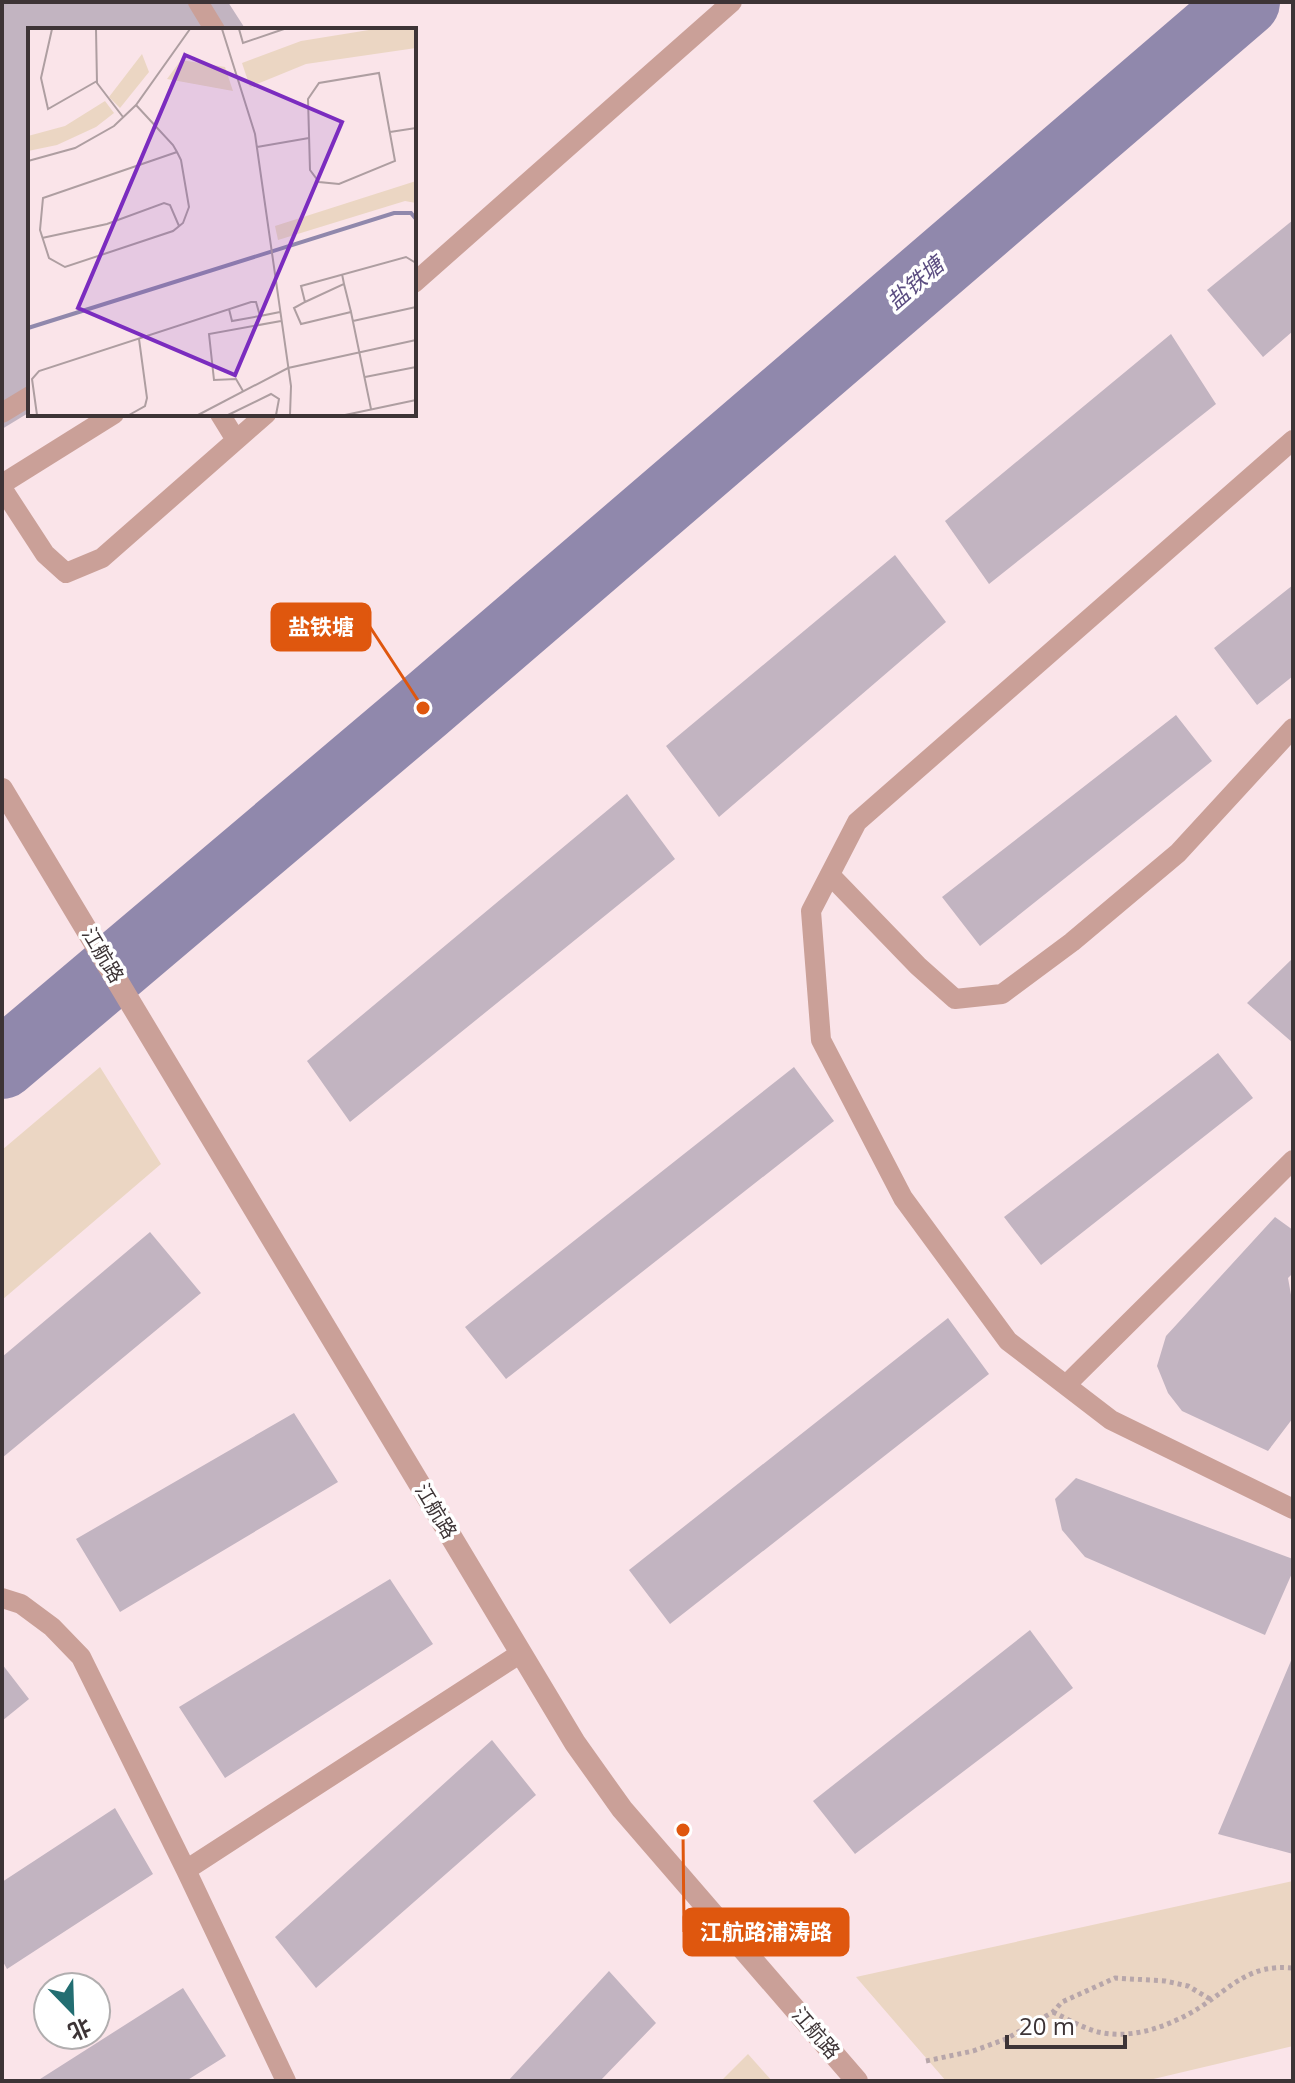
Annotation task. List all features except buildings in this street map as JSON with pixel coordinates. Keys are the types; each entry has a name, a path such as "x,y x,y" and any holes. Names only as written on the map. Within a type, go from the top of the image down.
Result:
{"street":[{"name":"江航路","path":"2,789 575,1743 622,1809 857,2081"}],"lane":[{"path":"198,2 214,28"},
{"path":"416,281 732,2"},
{"path":"2,413 28,397"},
{"path":"111,416 2,486 45,554 66,573 102,558 264,416"},
{"path":"221,416 236,440"},
{"path":"1293,440 857,822 811,911 821,1040 903,1198 1008,1341 1111,1420 1293,1509"},
{"path":"830,875 918,966 955,999 1002,994 1072,942 1178,853 1293,728"},
{"path":"1066,1385 1293,1160"},
{"path":"2,1598 21,1604 42,1619 81,1657 286,2081"},
{"path":"186,1870 521,1653"}],"path":[{"path":"1053,2012 1099,2032 1139,2034 1199,2008 1249,1974 1272,1966 1293,1968"},
{"path":"926,2061 973,2051 1006,2039 1053,2012 1062,2002 1115,1978 1138,1978 1188,1986 1210,1999"}],"shaded area":[{"path":"100,1067 161,1164 2,1300 2,1150"},
{"path":"1293,1881 1293,2046 1145,2081 946,2081 856,1977"},
{"path":"748,2054 772,2081 721,2081"}],"waterway":[{"name":"盐铁塘","path":"2,1064 423,708 1245,2"}],"place":[{"name":"盐铁塘","path":"423,708"},
{"name":"江航路浦涛路","path":"683,1830"}]}
